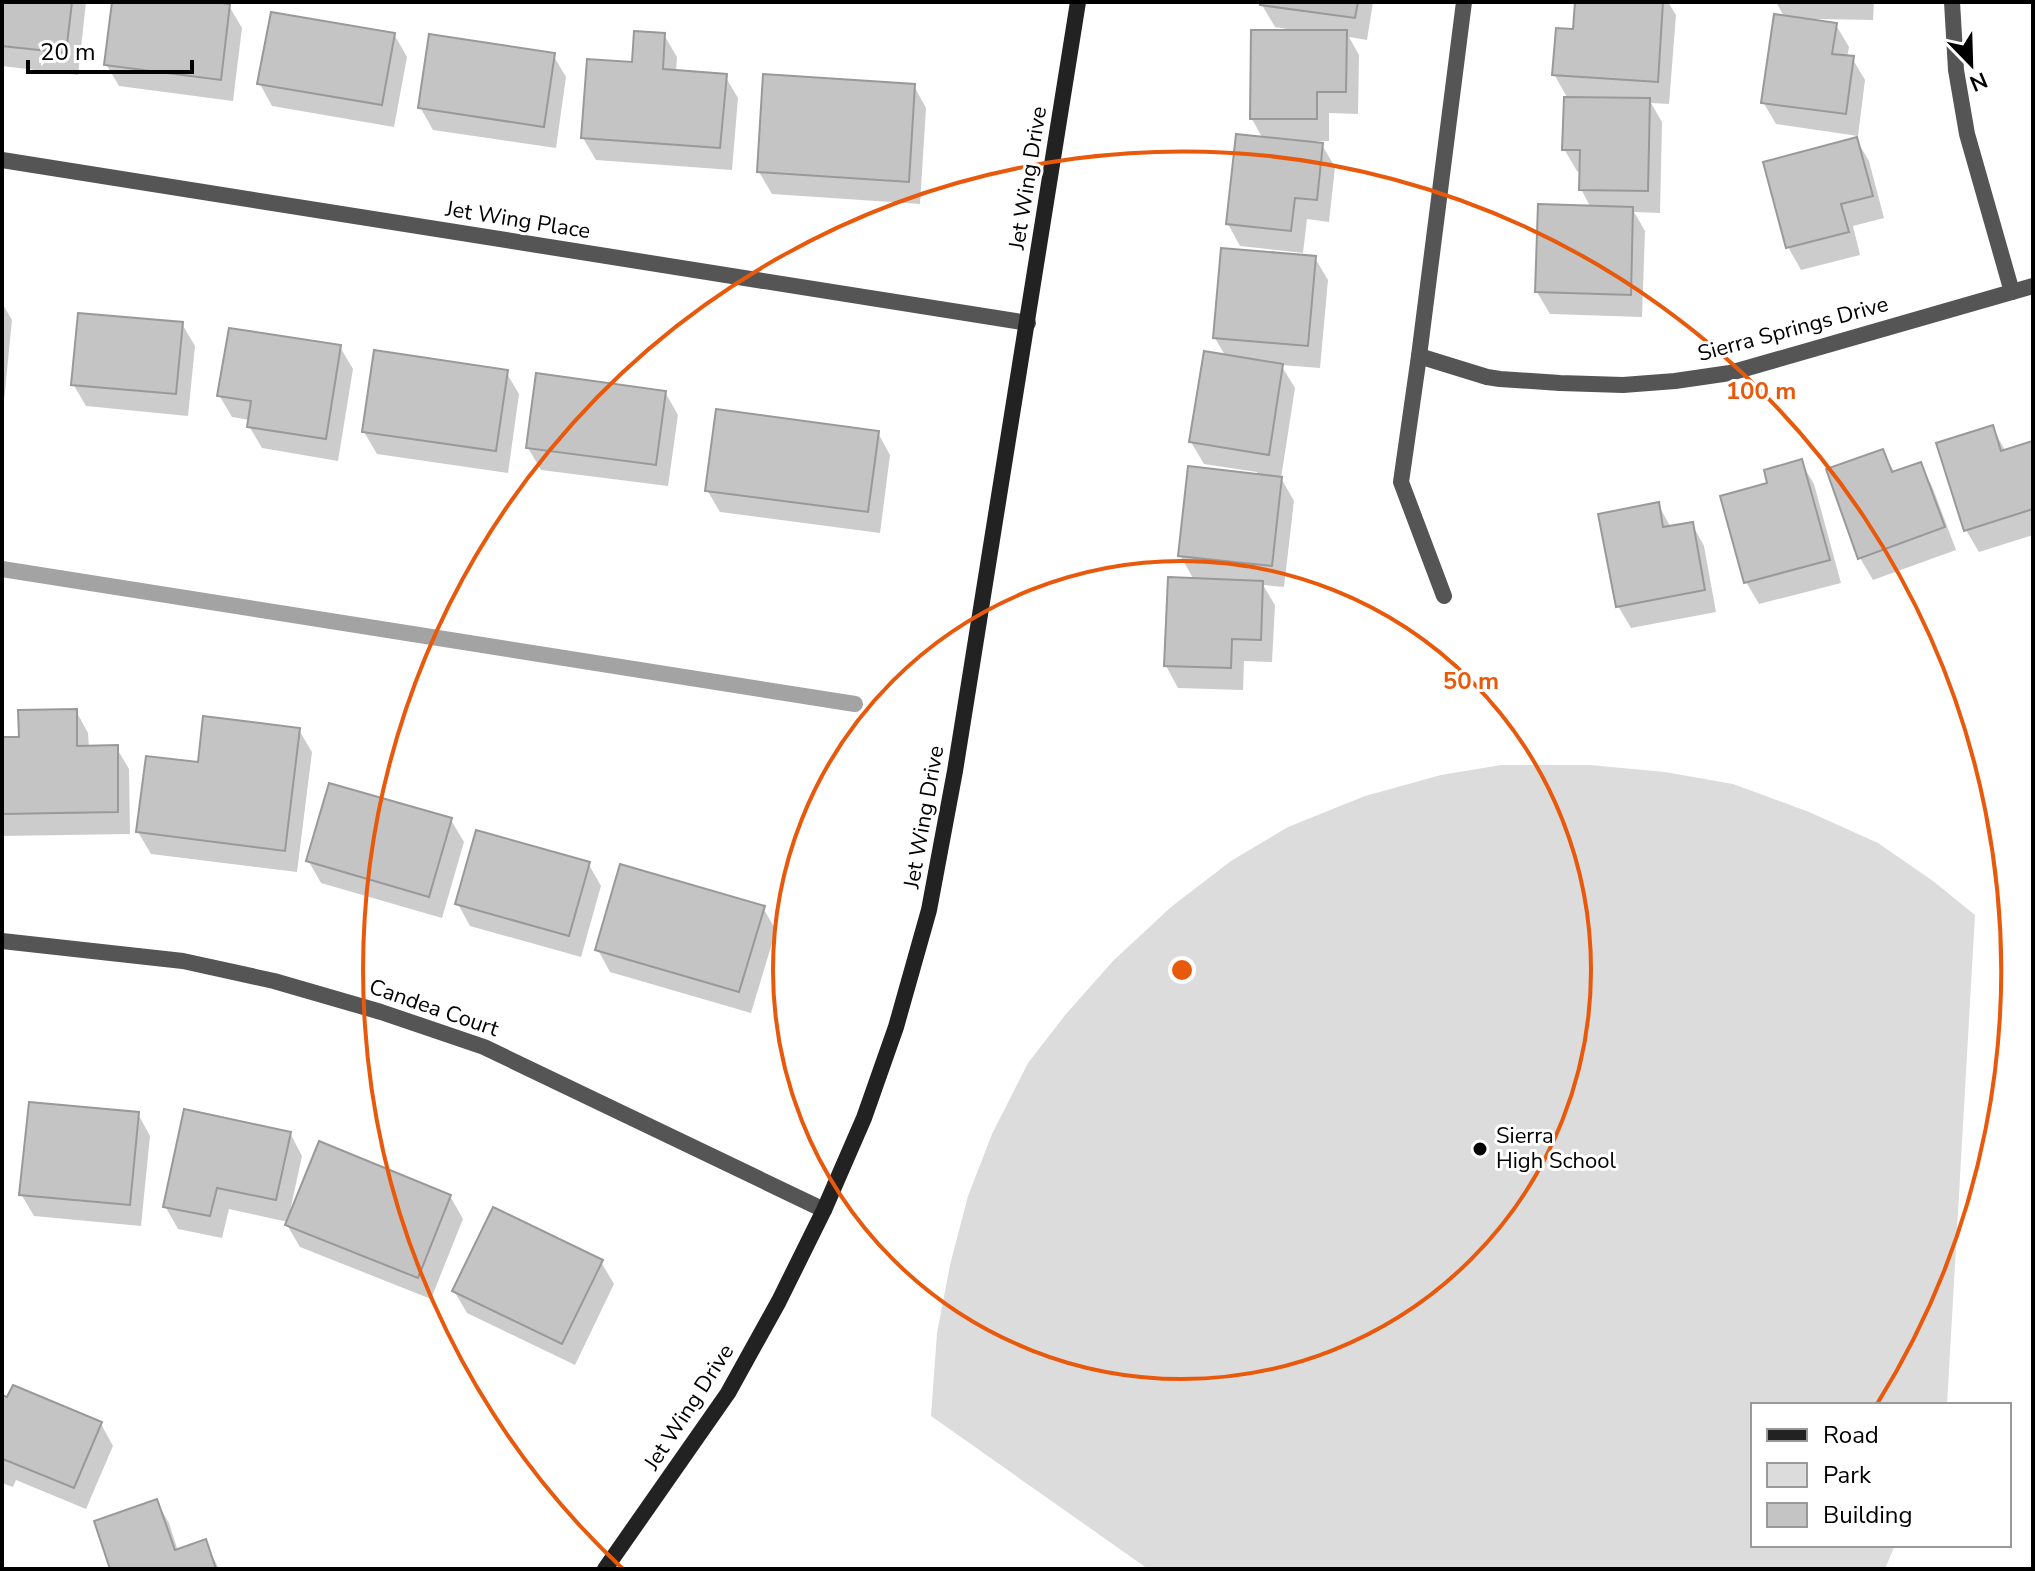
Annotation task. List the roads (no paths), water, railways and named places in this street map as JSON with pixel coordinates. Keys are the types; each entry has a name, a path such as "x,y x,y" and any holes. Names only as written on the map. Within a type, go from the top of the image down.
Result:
{"main road":[{"name":"Jet Wing Drive","path":"605,1569 728,1393 779,1301 824,1210 864,1118 896,1027 929,910 955,771 1078,2"}],"street":[{"path":"1444,596 1401,482 1464,2"},
{"path":"1952,2 1956,70 1967,134 2012,292"},
{"name":"Jet Wing Place","path":"2,160 1028,323"},
{"name":"Sierra Springs Drive","path":"1419,356 1500,379 1623,385 1675,381 1730,373 2033,286"},
{"name":"Candea Court","path":"2,941 183,961 274,981 381,1012 484,1047 824,1210"}],"waterway":[{"path":"2,569 855,704"}],"place":[{"name":"Sierra High School","path":"1480,1149"}]}
